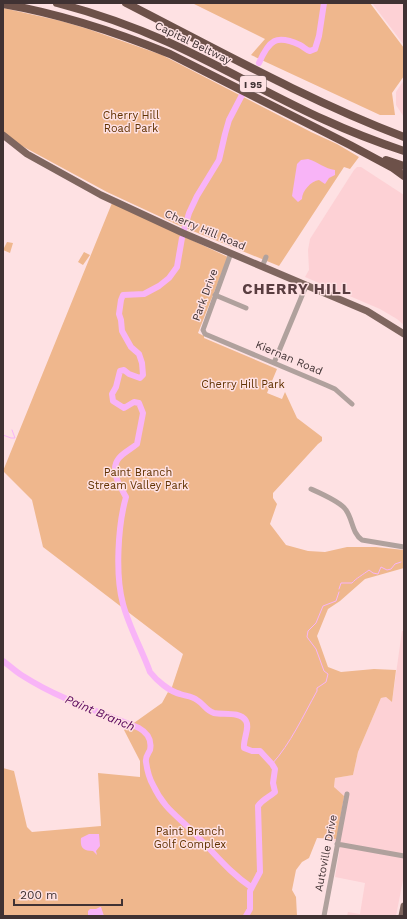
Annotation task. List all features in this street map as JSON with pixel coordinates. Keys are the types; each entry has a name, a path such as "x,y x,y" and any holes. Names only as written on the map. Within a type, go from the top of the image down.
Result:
{"highway":[{"name":"Capital Beltway","path":"56,3 141,30 195,55 325,120 377,142 404,151"},
{"name":"Capital Beltway","path":"126,3 298,92 381,128 404,135"},
{"path":"3,4 75,21 146,45 200,69 350,145 393,168 404,176"},
{"path":"350,145 404,166"}],"main road":[{"name":"Cherry Hill Road","path":"3,135 27,154 101,195 140,214 367,311 404,334"},
{"path":"402,916 404,906"}],"street":[{"name":"Park Drive","path":"214,338 205,334 203,330 231,253"},
{"path":"262,267 266,257"},
{"path":"274,363 306,286"},
{"path":"216,295 246,308"},
{"name":"Kiernan Road","path":"214,338 335,389 352,404"},
{"path":"312,489 346,509 358,537 362,540 404,547"},
{"name":"Autoville Drive","path":"324,916 347,794"},
{"path":"337,844 404,856"}],"shaded area":[{"path":"372,3 404,3 404,45"},
{"path":"404,80 404,117 396,105 396,92"},
{"path":"308,159 335,170 335,175 329,178 325,184 319,180 310,184 305,190 302,199 298,202 292,196 297,164 301,160"},
{"path":"357,167 361,167 404,195 404,325 380,309 305,277 309,270 308,250 310,239"},
{"path":"402,631 404,631 404,875 396,916 347,916 348,912 360,914 365,883 335,877 340,848 332,838 337,839 334,787 335,778 353,775 358,752 381,698 386,697 392,702"},
{"path":"89,834 99,834 100,846 96,851 97,855 93,851 85,850 82,847 81,838"},
{"path":"100,907 104,916 88,916 88,911 90,909"}],"green space":[{"path":"192,3 370,3 404,48 404,76 392,93 395,115 380,115 251,55 265,39"},
{"name":"Cherry Hill Road Park","path":"3,8 61,21 162,55 337,144 359,157 350,169 344,167 279,266 178,225 107,192 22,146 12,140 3,131"},
{"path":"112,203 228,257 198,333 204,336 204,338 277,369 267,393 282,399 285,392 297,418 322,437 322,441 273,493 273,498 277,504 270,524 286,545 308,551 325,552 347,547 376,547 404,550 404,568 365,579 340,601 328,609 317,636 328,667 341,672 374,669 396,670 392,702 386,697 381,698 358,752 353,775 335,778 334,787 344,796 337,839 317,838 309,858 302,862 296,870 292,890 296,897 297,916 3,916 3,768 14,771 27,827 32,832 101,826 98,773 140,777 140,761 124,730 162,703 168,692 170,693 183,654 43,547 32,500 3,471"},
{"path":"7,242 13,243 10,253 3,250"},
{"path":"84,252 90,255 83,265 78,262"}],"waterway":[{"path":"259,63 266,49 274,41 285,40 300,45 310,51 315,49 319,36 324,3"},
{"path":"184,230 189,213 197,196 219,160 229,120 242,95"},
{"path":"182,238 177,267 169,278 159,286 144,294 123,295 121,300 119,314 122,331 131,347 139,354 142,363 143,375 140,378 129,374 124,370 120,371 116,387 112,394 113,401 124,408 134,402 139,403 143,413 137,444 119,458 115,468 116,478 126,497 119,536 119,579 123,604 132,630 150,672 168,688 176,693 195,699 211,712 218,714 231,714 243,718 247,724 244,748 252,751 260,751 275,769 273,783 275,792 258,806 260,872 250,891 250,909 246,916"},
{"path":"3,435 15,438 12,430"},
{"path":"339,589 341,583 352,583 369,570 378,574 381,567 387,570 391,569 395,564 401,562"},
{"path":"272,764 279,756 302,720 317,691 317,688 326,682 328,674 324,671 316,649 307,637 308,631 316,623 323,606 336,601 339,592"},
{"name":"Paint Branch","path":"3,661 20,674 51,692 139,728 145,732 149,737 150,743 150,750 146,762 149,776 158,794 168,808 230,870 251,887"}],"district":[{"name":"CHERRY HILL","path":"297,289"}],"park label":[{"name":"Cherry Hill Park","path":"243,384"},
{"name":"Paint Branch Stream Valley Park","path":"138,478"},
{"name":"Paint Branch Golf Complex","path":"190,837"}]}
